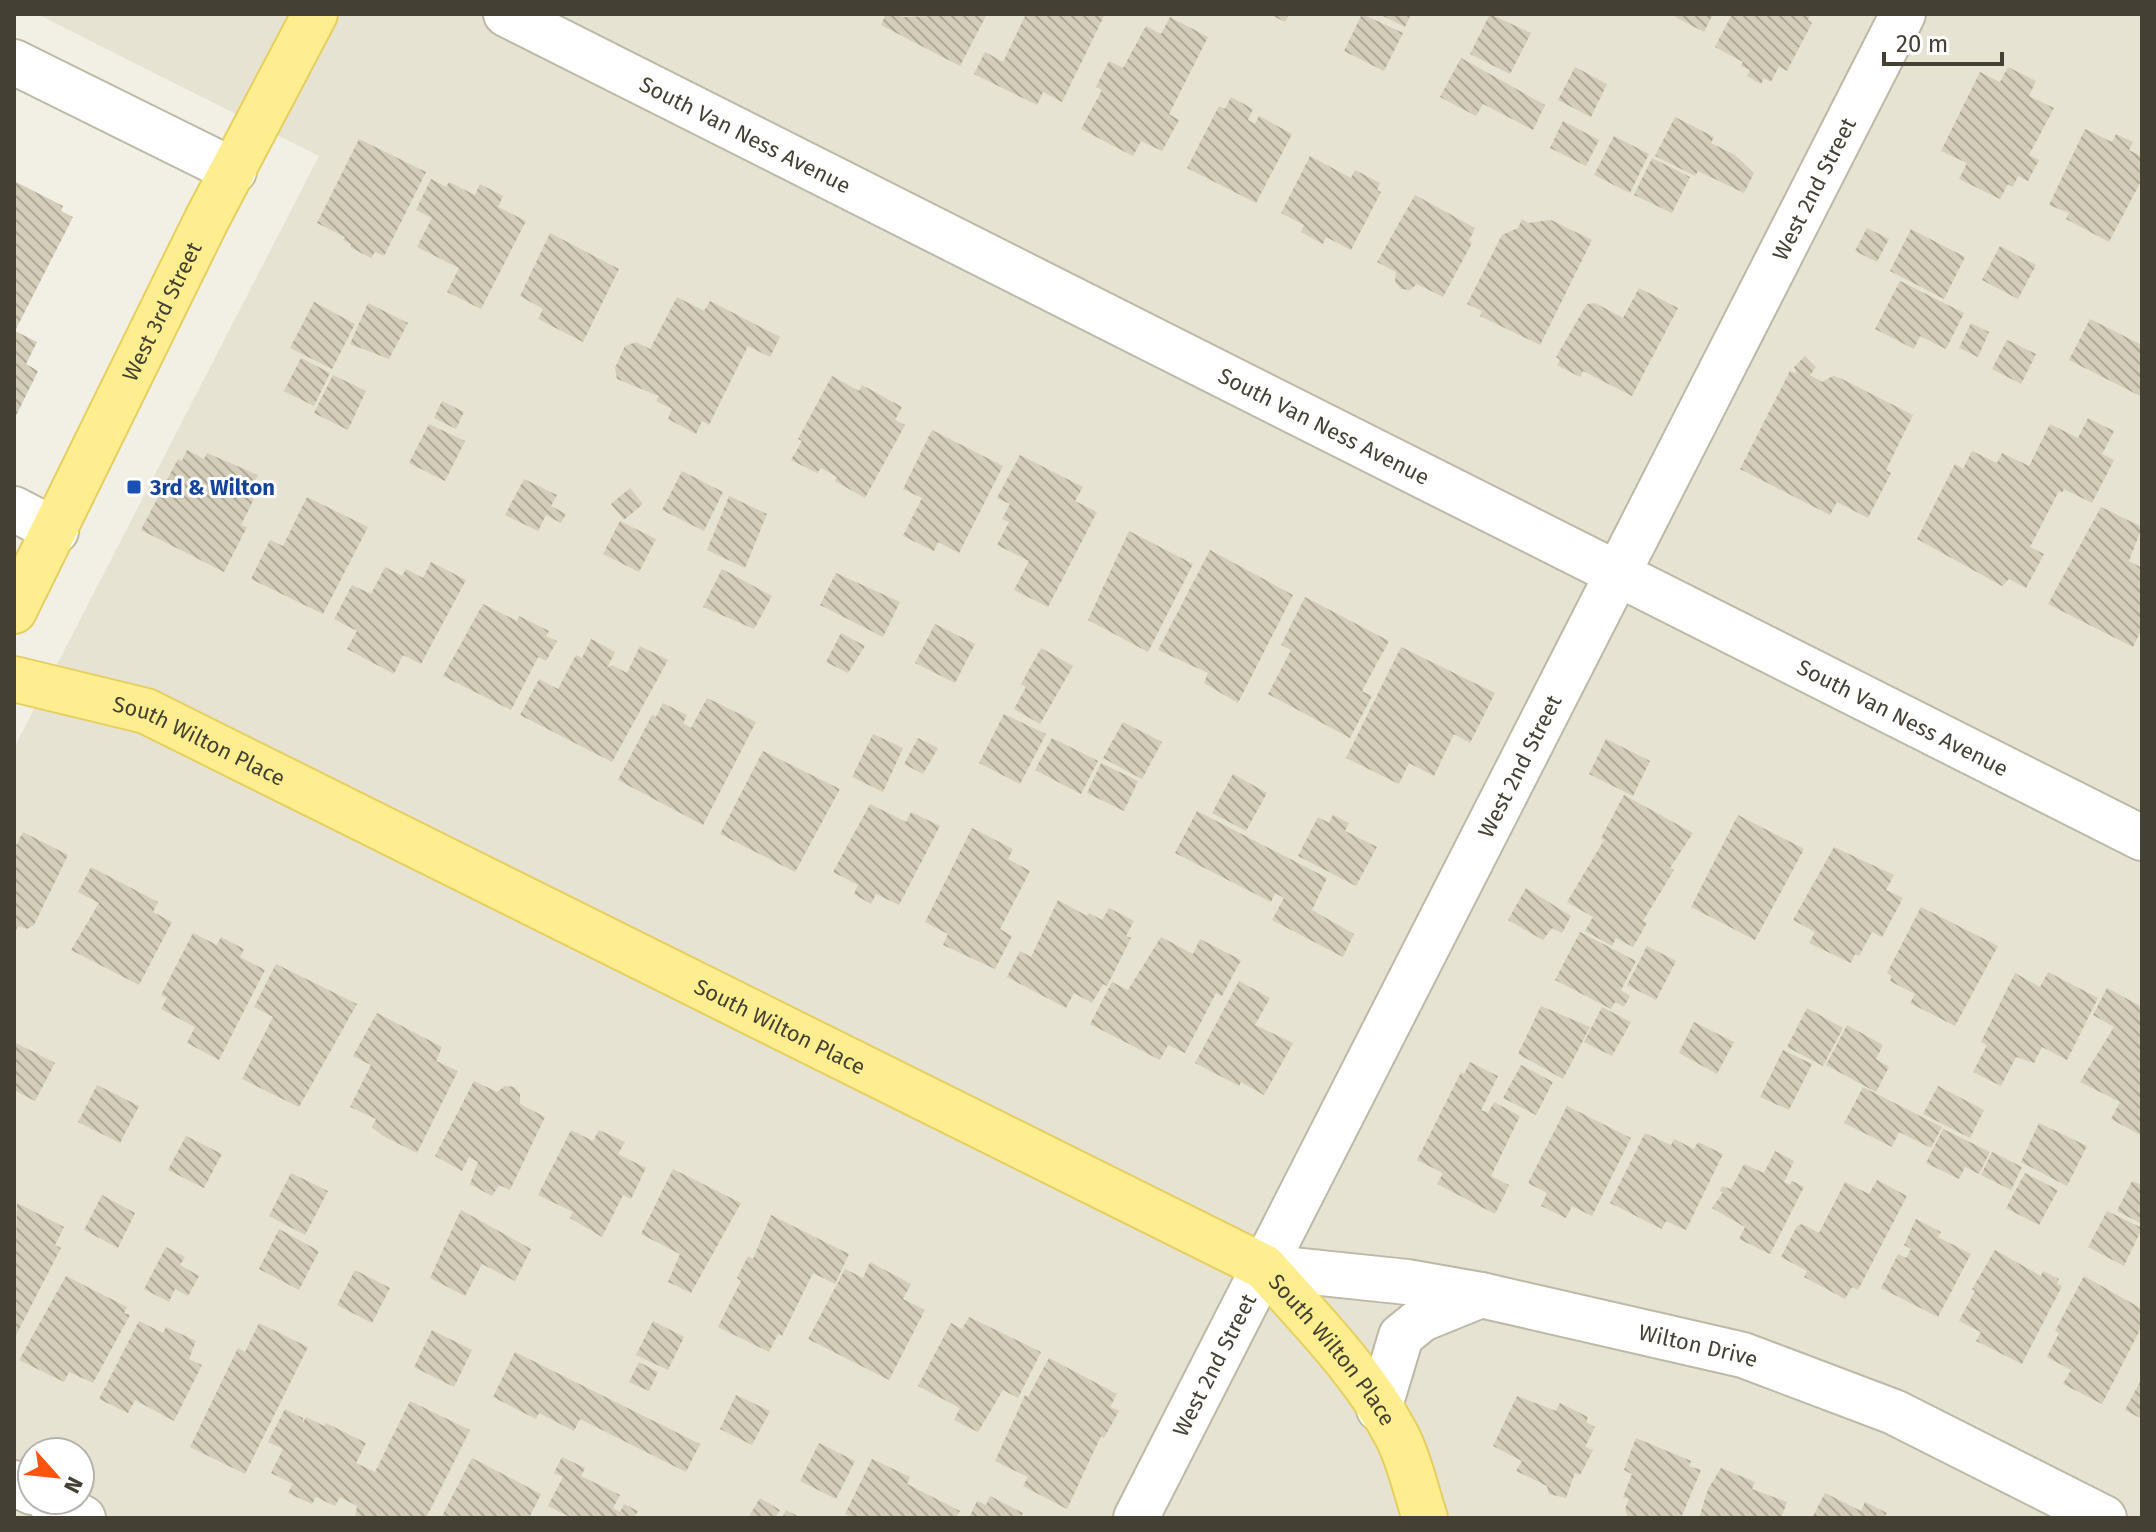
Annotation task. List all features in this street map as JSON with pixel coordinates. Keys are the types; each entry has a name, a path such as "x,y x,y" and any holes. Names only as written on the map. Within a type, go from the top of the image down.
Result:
{"main road":[{"name":"West 3rd Street","path":"14,611 315,14"},
{"name":"South Wilton Place","path":"14,679 146,711 1264,1267 1331,1342 1398,1438 1425,1518"}],"street":[{"name":"South Van Ness Avenue","path":"506,14 2142,838"},
{"name":"West 2nd Street","path":"1136,1518 1903,14"},
{"path":"14,62 234,171"},
{"path":"14,509 56,531"},
{"name":"Wilton Drive","path":"1264,1267 1407,1282 1481,1295 1743,1355 1894,1412 2104,1518"},
{"path":"1379,1409 1401,1336 1422,1319 1481,1295"}],"shaded area":[{"path":"37,14 2142,14 2142,1518 14,1518 14,748 319,156"}],"building":[{"path":"886,14 904,17 987,14 960,66 881,25"},
{"path":"1026,14 1105,14 1062,102 1043,92 1037,105 974,74 985,52 1003,62"},
{"path":"1269,14 1289,14 1285,22"},
{"path":"1362,14 1403,33 1384,71 1344,51"},
{"path":"1379,14 1411,14 1405,27"},
{"path":"1490,14 1531,33 1510,74 1470,54"},
{"path":"1677,14 1713,14 1704,32 1675,17"},
{"path":"1732,14 1811,14 1808,20 1812,23 1787,71 1779,66 1771,82 1764,78 1761,84 1747,76 1750,70 1741,66 1743,62 1715,47"},
{"path":"1170,17 1208,37 1169,114 1179,120 1162,151 1141,141 1133,156 1081,129 1102,90 1096,87 1109,61 1123,68 1146,26 1161,34"},
{"path":"1461,58 1545,105 1533,130 1483,104 1476,116 1440,97"},
{"path":"1575,67 1607,84 1591,117 1558,100"},
{"path":"2008,67 2036,81 2029,96 2054,108 2029,155 2039,160 2028,181 2018,176 2013,187 2008,184 2000,199 1959,179 1967,163 1941,151 1980,72 2000,82"},
{"path":"1231,97 1253,109 1248,120 1255,124 1259,116 1292,134 1256,203 1187,168 1219,106 1225,109"},
{"path":"1675,117 1714,137 1711,143 1735,155 1754,173 1744,193 1698,171 1695,176 1655,156"},
{"path":"1563,121 1599,140 1586,166 1550,148"},
{"path":"2085,129 2112,142 2116,134 2133,142 2129,150 2142,157 2142,179 2109,242 2066,219 2069,213 2049,205"},
{"path":"1614,136 1649,154 1630,193 1594,175"},
{"path":"359,139 426,172 384,256 375,252 371,258 350,247 351,244 343,240 345,237 317,223"},
{"path":"1310,156 1351,178 1355,170 1380,183 1377,190 1381,192 1351,250 1326,237 1323,244 1301,232 1304,225 1281,213"},
{"path":"1652,158 1690,177 1672,213 1634,195"},
{"path":"431,179 446,187 449,182 475,195 480,184 503,196 498,207 526,221 481,309 447,292 459,268 417,247 432,218 416,210"},
{"path":"14,181 63,206 61,211 73,217 15,331 37,342 26,364 38,371 14,420"},
{"path":"1415,195 1475,228 1469,241 1472,243 1443,297 1417,284 1410,290 1401,289 1395,282 1396,272 1377,262"},
{"path":"1522,219 1528,223 1551,220 1592,240 1540,345 1480,316 1482,311 1467,304 1502,235 1518,228"},
{"path":"1867,228 1889,239 1877,262 1855,251"},
{"path":"1911,229 1965,257 1944,299 1890,271"},
{"path":"550,233 619,269 583,342 538,319 543,309 520,296"},
{"path":"2000,246 2036,265 2018,299 1982,280"},
{"path":"1900,281 1964,313 1946,349 1920,336 1914,349 1875,329"},
{"path":"1639,288 1678,308 1632,396 1583,371 1580,377 1557,365 1560,360 1556,357 1587,304 1595,303 1623,318"},
{"path":"677,297 704,311 710,301 780,337 770,357 748,346 709,425 702,421 696,434 668,419 672,409 656,401 659,396 617,379 615,368 625,346 636,342 650,349"},
{"path":"314,302 355,324 332,369 290,348"},
{"path":"368,303 408,323 389,359 350,344"},
{"path":"2090,319 2142,345 2142,397 2069,360"},
{"path":"1971,323 1989,332 1978,357 1959,348"},
{"path":"2007,340 2036,354 2021,384 1992,369"},
{"path":"1805,356 1816,367 1810,375 1822,382 1833,376 1840,378 1913,415 1886,470 1891,473 1868,518 1837,502 1830,515 1740,469 1790,371 1797,374 1794,367"},
{"path":"301,358 330,373 314,406 284,391"},
{"path":"333,375 366,391 348,430 314,413"},
{"path":"832,376 859,391 862,385 902,407 895,420 905,425 865,498 835,481 837,477 821,468 817,473 791,460 802,441 798,439"},
{"path":"442,401 464,412 456,429 434,418"},
{"path":"2088,418 2114,431 2102,454 2114,460 2092,503 2064,489 2062,493 2059,491 2030,547 2044,554 2026,588 2009,579 2002,586 1917,539 1955,464 1963,469 1972,451 1997,463 2002,453 2029,466 2050,424 2078,438"},
{"path":"429,424 465,441 445,481 409,463"},
{"path":"932,430 1003,466 959,553 938,542 934,551 903,536 922,498 903,489"},
{"path":"187,450 204,459 207,453 258,475 247,496 254,499 241,525 247,527 224,572 141,530 178,459 182,461"},
{"path":"1020,455 1083,487 1075,501 1097,512 1048,607 1014,590 1029,561 997,545 1009,522 1002,519 1010,504 997,498"},
{"path":"682,471 723,492 704,531 662,510"},
{"path":"524,479 557,495 551,506 566,514 561,523 546,515 538,531 505,515"},
{"path":"630,488 643,504 624,520 611,504"},
{"path":"729,496 767,514 745,568 707,550"},
{"path":"307,497 368,527 323,614 251,579 270,540 283,546"},
{"path":"2101,507 2142,527 2129,561 2142,568 2142,628 2133,647 2048,604"},
{"path":"620,521 656,539 639,572 603,554"},
{"path":"1129,531 1193,564 1148,652 1088,620"},
{"path":"1210,550 1293,595 1238,703 1204,683 1208,673 1158,650"},
{"path":"431,562 466,580 421,664 403,655 394,674 347,649 357,631 334,619 352,585 371,594 385,567 402,576 406,569 423,578"},
{"path":"722,569 772,596 754,629 703,607"},
{"path":"836,573 900,602 883,637 820,605"},
{"path":"1305,597 1389,641 1362,691 1372,696 1350,738 1268,694 1291,650 1281,645"},
{"path":"483,604 517,621 519,616 549,631 546,636 557,641 546,661 538,657 511,710 443,676"},
{"path":"935,624 975,644 955,683 915,663"},
{"path":"841,633 865,646 848,673 826,662"},
{"path":"591,639 615,652 607,668 612,665 627,673 640,646 668,660 612,762 520,715 539,679 558,689 576,655 582,658"},
{"path":"1401,647 1495,693 1470,743 1454,734 1434,776 1409,763 1399,784 1346,758"},
{"path":"1041,648 1073,666 1040,724 1014,709 1026,687 1021,684"},
{"path":"707,698 756,722 703,825 618,780 652,715 656,717 663,703 687,715 683,723 691,728"},
{"path":"1004,714 1046,734 1020,784 979,763"},
{"path":"1123,722 1162,742 1142,779 1103,758"},
{"path":"873,734 903,748 883,792 852,777"},
{"path":"918,738 938,748 923,774 904,764"},
{"path":"1052,738 1098,761 1081,794 1035,770"},
{"path":"1606,739 1650,761 1633,796 1589,774"},
{"path":"763,751 840,789 795,872 720,834"},
{"path":"1101,763 1138,781 1124,811 1087,793"},
{"path":"1233,774 1267,793 1246,831 1212,813"},
{"path":"1624,795 1693,833 1670,868 1674,870 1643,921 1647,923 1633,947 1616,938 1612,946 1585,931 1593,917 1567,902 1604,840 1601,838"},
{"path":"870,804 906,822 911,812 940,826 899,905 876,894 871,904 854,894 858,885 833,872"},
{"path":"1197,811 1327,878 1312,910 1354,934 1343,957 1272,920 1284,898 1275,893 1271,902 1175,853"},
{"path":"1333,815 1349,823 1345,831 1377,847 1356,886 1298,856 1318,817 1329,823"},
{"path":"1738,815 1804,849 1755,940 1691,907"},
{"path":"972,828 1013,849 1008,859 1030,871 1000,929 1012,936 995,969 943,945 948,934 925,922"},
{"path":"23,832 68,855 34,925 27,929 18,926 14,934 14,849"},
{"path":"1834,847 1894,875 1886,890 1903,898 1882,937 1872,932 1859,956 1855,954 1851,963 1809,943 1815,932 1793,920"},
{"path":"91,867 158,902 153,912 172,922 139,985 71,950 99,903 78,892"},
{"path":"1526,888 1571,916 1562,933 1552,928 1543,940 1508,920"},
{"path":"1058,900 1087,916 1089,913 1102,920 1109,908 1134,921 1126,936 1131,938 1107,986 1103,984 1092,1003 1074,993 1066,1008 1007,977 1020,951 1031,957"},
{"path":"1921,907 1998,946 1955,1026 1910,1003 1915,994 1890,981 1892,976 1887,973"},
{"path":"1580,932 1636,961 1621,990 1630,996 1624,1007 1615,1002 1611,1009 1555,980"},
{"path":"193,933 217,945 221,937 244,949 240,957 265,970 219,1060 187,1043 195,1027 161,1009 167,998 161,995"},
{"path":"1161,937 1193,954 1200,939 1241,960 1222,996 1216,993 1185,1053 1168,1045 1160,1060 1090,1024 1112,982 1128,990"},
{"path":"1647,946 1676,961 1656,1000 1627,985"},
{"path":"276,964 357,1004 299,1107 242,1079 273,1017 254,1007"},
{"path":"2048,972 2098,998 2067,1060 2042,1047 2034,1063 2016,1057 2001,1086 1973,1072 1987,1045 1981,1042 2015,973 2040,987"},
{"path":"1239,981 1270,998 1255,1025 1293,1043 1264,1095 1195,1063"},
{"path":"2107,988 2142,1007 2142,1136 2111,1119 2120,1102 2080,1082 2114,1027 2093,1015"},
{"path":"1541,1006 1590,1027 1563,1079 1518,1054"},
{"path":"1602,1007 1631,1022 1612,1056 1584,1042"},
{"path":"1807,1008 1843,1028 1823,1066 1787,1047"},
{"path":"377,1013 442,1047 436,1061 458,1071 417,1153 383,1136 372,1127 376,1119 350,1107 371,1065 353,1056"},
{"path":"1694,1022 1734,1042 1717,1074 1679,1053"},
{"path":"1847,1025 1883,1045 1876,1059 1889,1067 1876,1092 1826,1065"},
{"path":"14,1042 55,1063 35,1101 14,1090"},
{"path":"1783,1050 1812,1064 1789,1110 1760,1097"},
{"path":"1470,1062 1498,1076 1481,1110 1488,1113 1494,1102 1520,1116 1491,1176 1509,1185 1495,1214 1437,1184 1443,1173 1417,1160 1461,1072 1464,1074"},
{"path":"1521,1065 1553,1082 1536,1115 1503,1098"},
{"path":"474,1081 497,1092 505,1086 514,1087 520,1094 520,1104 545,1117 510,1190 499,1185 492,1196 470,1184 478,1162 469,1157 462,1171 435,1156"},
{"path":"97,1085 139,1106 120,1143 78,1122"},
{"path":"1938,1086 1984,1110 1970,1138 1923,1114"},
{"path":"1863,1087 1942,1127 1931,1148 1899,1132 1892,1147 1844,1123"},
{"path":"1567,1106 1631,1138 1592,1216 1572,1206 1566,1218 1541,1206 1547,1193 1528,1183"},
{"path":"2039,1123 2087,1146 2067,1186 2021,1162"},
{"path":"1943,1129 1990,1152 1979,1174 1965,1167 1959,1179 1926,1163"},
{"path":"571,1130 593,1141 599,1130 625,1142 618,1154 646,1168 631,1199 623,1195 602,1237 570,1218 573,1212 538,1195"},
{"path":"1645,1133 1671,1145 1674,1139 1694,1149 1698,1142 1723,1154 1686,1230 1666,1221 1662,1229 1610,1203"},
{"path":"186,1136 222,1154 204,1188 168,1170"},
{"path":"1775,1151 1794,1161 1784,1182 1790,1185 1792,1181 1804,1187 1770,1254 1739,1239 1745,1227 1712,1208 1723,1192 1720,1191 1722,1186 1731,1189 1744,1164 1764,1173"},
{"path":"1992,1152 2022,1167 2011,1190 1981,1175"},
{"path":"673,1169 741,1203 691,1293 668,1282 680,1254 641,1234"},
{"path":"291,1173 328,1191 305,1235 269,1216"},
{"path":"2025,1173 2058,1190 2039,1225 2006,1208"},
{"path":"1877,1180 1907,1196 1858,1290 1852,1287 1845,1299 1804,1277 1807,1271 1781,1257 1797,1226 1802,1224 1819,1233 1845,1182 1869,1194"},
{"path":"2132,1181 2142,1185 2142,1224 2117,1211"},
{"path":"102,1195 135,1213 118,1248 84,1230"},
{"path":"17,1203 64,1227 55,1245 61,1248 14,1339"},
{"path":"461,1210 531,1249 515,1281 482,1264 465,1296 430,1278"},
{"path":"2107,1211 2142,1228 2124,1266 2088,1247"},
{"path":"771,1215 849,1254 835,1284 813,1273 782,1336 778,1334 769,1352 718,1327 741,1281 737,1278 748,1256 753,1259"},
{"path":"1916,1219 1941,1232 1938,1237 1971,1254 1938,1317 1881,1288 1898,1254 1906,1258 1911,1249 1904,1245"},
{"path":"279,1229 319,1251 299,1290 259,1269"},
{"path":"166,1247 185,1257 180,1265 199,1276 188,1296 175,1289 169,1302 144,1289"},
{"path":"1995,1250 2041,1276 2043,1271 2059,1279 2057,1284 2062,1286 2022,1364 1976,1341 1981,1332 1959,1321 1975,1291 1972,1289"},
{"path":"870,1262 911,1284 903,1299 925,1310 889,1380 808,1339 845,1269 863,1278"},
{"path":"355,1270 390,1288 372,1323 337,1305"},
{"path":"66,1276 127,1307 124,1313 130,1315 93,1383 69,1372 64,1382 19,1360"},
{"path":"2084,1276 2142,1309 2142,1326 2102,1404 2063,1384 2071,1370 2047,1357 2059,1333 2055,1331"},
{"path":"969,1317 1041,1352 1018,1398 1003,1390 978,1432 954,1420 960,1408 918,1386 951,1323 962,1329"},
{"path":"139,1321 163,1333 166,1327 196,1341 189,1359 202,1365 174,1421 135,1400 128,1413 99,1399"},
{"path":"653,1321 684,1337 668,1370 636,1355"},
{"path":"259,1323 308,1347 245,1474 190,1447 238,1348 245,1352"},
{"path":"432,1330 472,1350 454,1387 414,1367"},
{"path":"515,1352 700,1444 686,1472 580,1419 574,1431 539,1413 536,1419 493,1397"},
{"path":"1049,1358 1117,1394 1110,1407 1119,1411 1104,1438 1101,1436 1067,1509 1023,1486 1028,1477 995,1461 1025,1395 1028,1397"},
{"path":"639,1362 658,1372 649,1391 629,1382"},
{"path":"2142,1378 2142,1419 2125,1410"},
{"path":"736,1395 770,1411 752,1445 720,1429"},
{"path":"1517,1396 1556,1411 1560,1403 1588,1417 1586,1422 1595,1427 1585,1447 1593,1450 1580,1475 1575,1473 1566,1498 1549,1494 1547,1486 1516,1471 1522,1461 1493,1446"},
{"path":"410,1401 470,1430 426,1518 355,1518 357,1506 340,1497 335,1506 316,1497 312,1504 288,1493 293,1484 271,1473 283,1449 268,1442 285,1409 303,1418 303,1423 306,1417 324,1426 326,1423 366,1443 356,1463 375,1472"},
{"path":"1636,1438 1691,1461 1689,1466 1701,1470 1681,1518 1627,1516 1625,1509 1629,1499 1623,1497 1632,1474 1624,1470"},
{"path":"819,1443 855,1461 836,1499 800,1481"},
{"path":"562,1457 585,1468 581,1476 620,1495 613,1508 620,1512 624,1504 638,1511 634,1518 572,1518 548,1506 563,1477 554,1473"},
{"path":"472,1458 541,1494 529,1518 441,1518"},
{"path":"872,1459 910,1477 907,1484 960,1511 956,1518 853,1518 845,1514"},
{"path":"1721,1468 1755,1482 1752,1489 1787,1502 1781,1518 1699,1518 1708,1489"},
{"path":"1825,1493 1861,1511 1865,1502 1887,1513 1884,1518 1812,1518"},
{"path":"990,1496 1023,1513 1021,1518 969,1518 977,1501 986,1505"},
{"path":"760,1498 780,1510 775,1518 748,1518"},
{"path":"786,1510 801,1518 782,1518"}],"place":[{"name":"3rd & Wilton","path":"134,487"}]}
